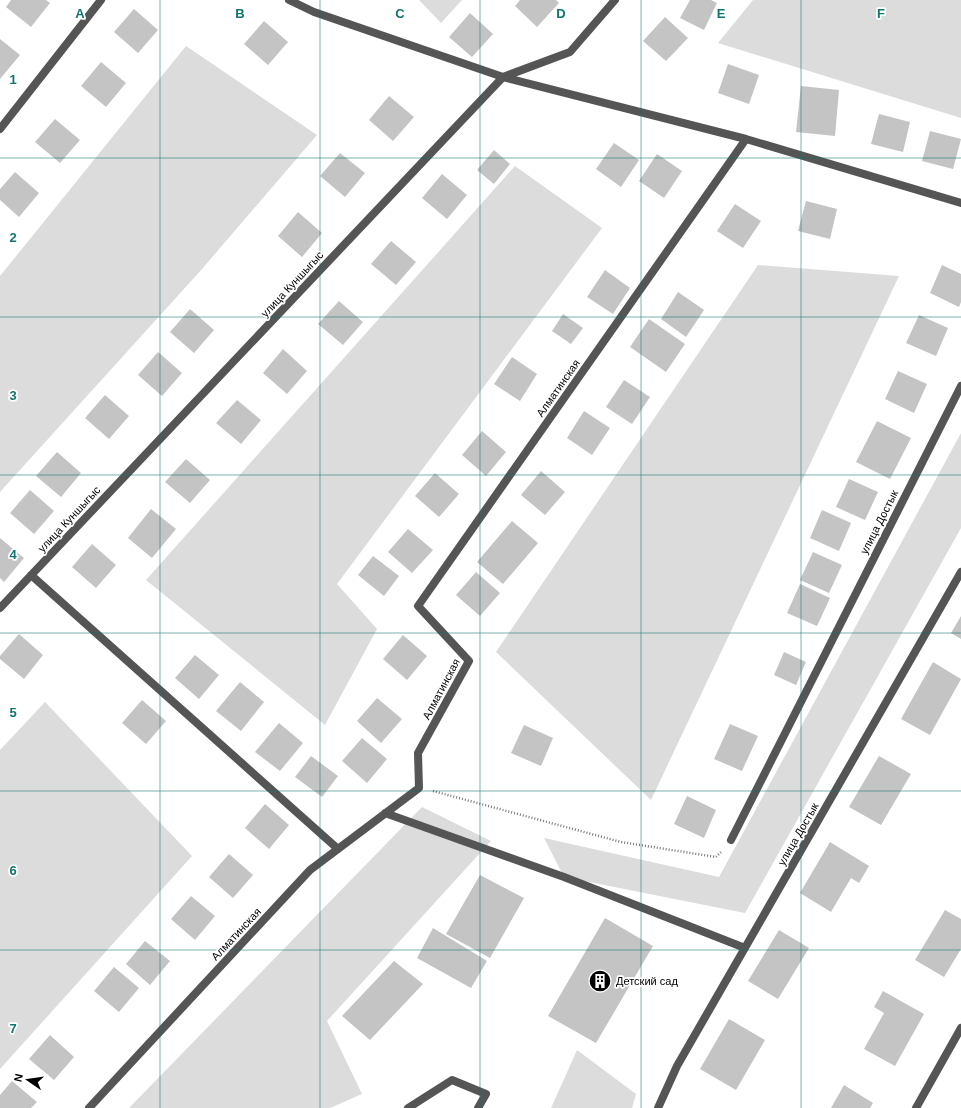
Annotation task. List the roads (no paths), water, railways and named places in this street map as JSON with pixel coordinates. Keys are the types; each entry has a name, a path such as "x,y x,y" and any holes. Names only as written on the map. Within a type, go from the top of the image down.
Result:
{"street":[{"path":"0,129 101,0"},
{"path":"289,0 314,12 503,77 746,139 961,203"},
{"name":"улица Куншыгыс","path":"0,608 503,77 570,52 615,0"},
{"name":"Алматинская","path":"89,1108 310,870 419,788 418,753 470,661 418,606 746,139"},
{"name":"улица Достык","path":"731,840 961,386"},
{"name":"улица Достык","path":"658,1108 677,1066 961,572"},
{"path":"31,575 338,849"},
{"path":"385,813 564,877 745,948"},
{"path":"916,1108 961,1028"},
{"path":"408,1108 452,1080 486,1094 478,1108"}],"place":[{"name":"Детский сад","path":"600,981"}]}
